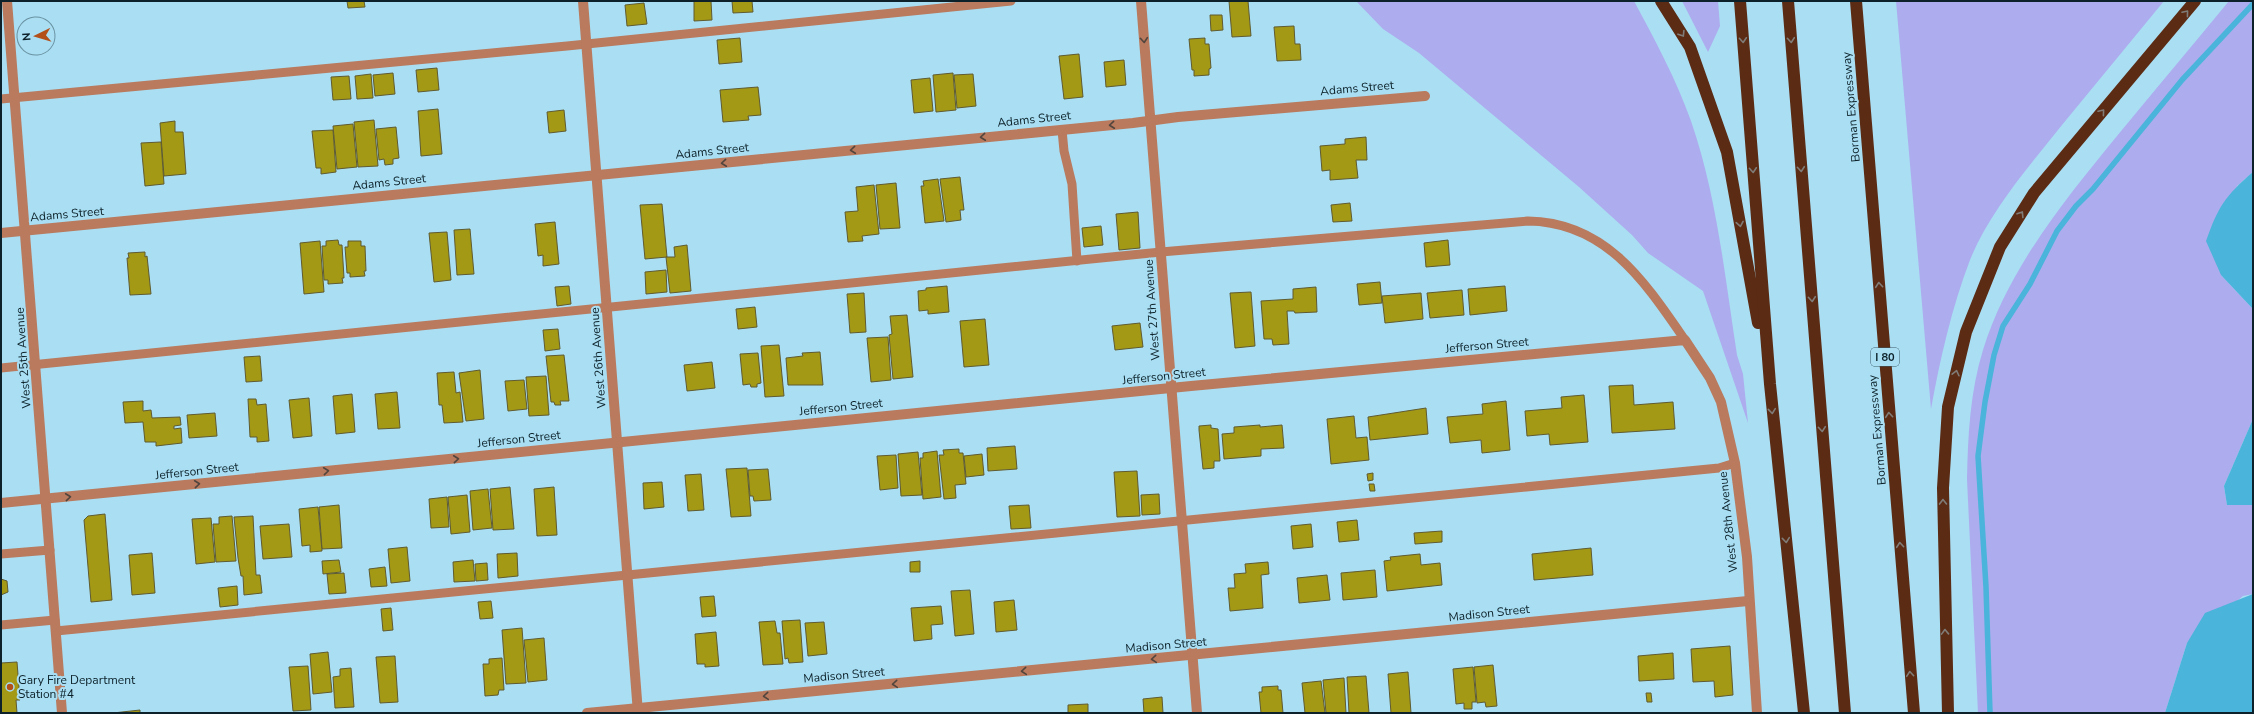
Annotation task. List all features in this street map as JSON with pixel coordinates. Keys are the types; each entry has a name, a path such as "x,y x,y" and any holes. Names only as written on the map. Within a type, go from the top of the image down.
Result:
{"highway":[{"path":"1661,1 1690,47 1727,152 1770,384"},
{"path":"1740,1 1770,384 1804,713"},
{"path":"1788,1 1845,713"},
{"name":"Borman Expressway","path":"1856,1 1914,713"},
{"path":"1948,713 1943,488 1948,407 1966,332 2000,247 2034,194 2195,1"}],"street":[{"name":"West 25th Avenue","path":"7,1 26,231 62,713"},
{"name":"West 26th Avenue","path":"584,1 638,710"},
{"name":"West 27th Avenue","path":"1141,1 1197,713"},
{"name":"Adams Street","path":"1,233 1062,130 1208,114 1425,96"},
{"name":"Jefferson Street","path":"1,503 1171,388 1685,340"},
{"name":"West 28th Avenue","path":"1685,340 1710,378 1721,402 1735,463 1747,557 1748,601 1756,713"},
{"name":"Madison Street","path":"587,713 638,710 1748,601"}],"lane":[{"path":"1,99 587,44 1011,1"},
{"path":"1062,130 1064,151 1072,184 1077,261"},
{"path":"1,368 1161,252 1528,221 1546,221 1579,230 1610,249 1626,263 1658,301 1685,340"},
{"path":"56,631 1720,468 1735,463"},
{"path":"1,554 50,550"},
{"path":"1,625 55,620"}],"shaded area":[{"path":"1356,1 1634,1 1679,90 1700,149 1714,208 1737,355 1743,374 1748,423 1703,291 1648,253 1632,235 1579,187 1419,53 1383,29"},
{"path":"1682,1 1718,1 1720,26 1708,52"},
{"path":"1896,1 2164,1 2024,173 1988,224 1970,260 1952,315 1938,371 1931,409"},
{"path":"2229,1 2253,1 2253,172 2237,186 2221,275 2253,309 2253,419 2224,486 2227,505 2253,505 2253,594 2243,596 2187,643 2165,713 1978,713 1967,479 1972,398 1983,350 1994,320 2022,264 2058,211 2077,185"},
{"path":"2253,172 2253,309 2221,275 2206,241 2214,219 2229,195"},
{"path":"2253,419 2253,505 2227,505 2224,486"},
{"path":"2253,594 2253,713 2165,713 2187,643 2205,613"}],"building":[{"path":"347,1 364,1 365,7 348,8"},
{"path":"694,1 711,1 712,20 694,21"},
{"path":"732,1 752,1 753,12 733,13"},
{"path":"1229,1 1248,1 1251,36 1232,37"},
{"path":"644,3 647,24 627,26 625,5"},
{"path":"1210,15 1222,15 1223,30 1211,31"},
{"path":"1294,26 1295,44 1300,44 1301,60 1277,61 1274,27"},
{"path":"740,38 742,62 719,64 717,40"},
{"path":"1205,38 1205,44 1209,44 1211,68 1209,69 1209,75 1194,76 1189,39"},
{"path":"1079,54 1083,97 1064,99 1059,56"},
{"path":"1124,60 1126,85 1106,87 1104,62"},
{"path":"437,68 439,90 418,92 416,70"},
{"path":"393,73 395,94 375,96 373,75"},
{"path":"953,73 956,110 936,112 933,75"},
{"path":"371,74 373,98 357,99 355,76"},
{"path":"973,74 976,106 957,108 954,75"},
{"path":"349,76 351,99 333,100 331,77"},
{"path":"930,78 933,111 914,113 911,80"},
{"path":"758,87 761,115 748,116 749,120 723,122 720,90"},
{"path":"438,109 442,154 421,156 418,111"},
{"path":"564,110 566,131 549,133 547,112"},
{"path":"374,120 378,166 358,167 354,122"},
{"path":"175,121 175,132 183,132 186,174 164,176 160,123"},
{"path":"353,124 357,167 337,169 333,126"},
{"path":"396,127 399,158 393,159 393,164 385,165 384,159 379,160 376,129"},
{"path":"333,130 336,172 321,174 321,168 316,168 312,131"},
{"path":"1366,137 1367,160 1356,160 1358,178 1330,180 1330,170 1322,171 1320,146 1345,144 1345,139"},
{"path":"161,142 164,184 145,186 141,143"},
{"path":"960,177 964,210 960,210 961,220 946,222 940,179"},
{"path":"938,179 944,221 925,223 921,186 924,186 923,181"},
{"path":"896,183 900,228 880,229 876,185"},
{"path":"874,185 879,234 862,236 863,241 848,242 845,212 858,211 856,187"},
{"path":"1350,203 1352,221 1333,222 1331,205"},
{"path":"662,204 667,257 645,259 640,205"},
{"path":"1138,212 1140,248 1119,250 1116,214"},
{"path":"555,222 559,264 543,266 543,255 538,256 535,224"},
{"path":"1101,226 1103,245 1084,247 1082,228"},
{"path":"470,229 474,274 457,275 454,230"},
{"path":"447,232 451,280 434,282 429,233"},
{"path":"338,240 339,245 342,245 343,283 328,284 328,280 324,280 322,246 326,246 326,241"},
{"path":"1448,240 1450,265 1426,267 1424,243"},
{"path":"320,241 324,292 304,294 300,243"},
{"path":"348,241 361,241 361,246 365,246 365,276 350,277 350,273 347,273 345,247 348,247"},
{"path":"687,245 691,291 670,293 666,257 675,257 674,247"},
{"path":"145,252 145,257 147,256 151,294 130,295 127,258 129,258 128,253"},
{"path":"666,270 667,292 646,294 645,272"},
{"path":"1380,282 1382,303 1359,305 1357,284"},
{"path":"569,286 571,304 557,306 555,287"},
{"path":"947,286 949,312 928,314 928,310 919,311 918,291 926,290 926,288"},
{"path":"1505,286 1507,311 1470,315 1468,289"},
{"path":"1316,287 1317,312 1295,313 1294,311 1287,311 1289,344 1273,345 1272,339 1264,339 1261,301 1293,299 1293,289"},
{"path":"1462,290 1464,315 1430,318 1427,293"},
{"path":"1251,292 1255,346 1235,348 1230,293"},
{"path":"864,293 866,332 850,333 847,294"},
{"path":"1421,293 1423,319 1385,323 1382,296"},
{"path":"755,307 757,327 738,329 736,309"},
{"path":"907,315 913,377 893,379 889,335 892,334 890,316"},
{"path":"985,319 989,365 964,367 960,321"},
{"path":"1140,323 1143,347 1115,350 1112,326"},
{"path":"558,329 560,349 545,351 543,330"},
{"path":"888,337 891,380 871,382 867,338"},
{"path":"779,345 784,396 765,397 761,346"},
{"path":"820,352 823,385 788,385 786,358 803,356 802,353"},
{"path":"758,353 761,383 757,384 757,387 751,387 750,384 743,385 740,354"},
{"path":"564,355 569,401 560,401 561,405 555,405 554,402 551,402 546,356"},
{"path":"260,356 262,381 246,382 244,357"},
{"path":"712,362 715,388 687,391 684,365"},
{"path":"480,370 484,419 466,421 459,373"},
{"path":"454,372 456,393 460,392 463,422 444,423 442,405 439,405 437,373"},
{"path":"546,376 549,415 529,416 526,377"},
{"path":"524,380 527,409 508,411 505,381"},
{"path":"1633,385 1634,405 1673,402 1675,429 1612,433 1609,386"},
{"path":"397,392 400,428 378,429 375,394"},
{"path":"352,394 355,432 336,434 333,396"},
{"path":"1584,395 1588,442 1550,445 1549,434 1527,436 1525,411 1562,408 1561,397"},
{"path":"309,398 312,436 293,438 289,400"},
{"path":"248,399 256,399 257,405 266,404 269,441 257,442 257,437 250,437"},
{"path":"143,401 143,411 151,410 152,418 180,417 181,425 174,426 174,429 181,428 182,443 156,446 156,442 145,442 143,422 125,423 123,402"},
{"path":"1506,401 1510,450 1482,453 1481,440 1450,443 1447,417 1483,414 1482,404"},
{"path":"1426,408 1428,434 1370,440 1368,417"},
{"path":"215,413 217,436 189,438 187,415"},
{"path":"1354,416 1356,438 1367,437 1369,460 1331,464 1327,419"},
{"path":"1211,425 1211,428 1218,429 1220,461 1214,461 1214,468 1203,469 1199,426"},
{"path":"1260,425 1260,427 1282,425 1284,448 1261,449 1261,456 1224,459 1222,434 1234,433 1234,427"},
{"path":"1015,446 1017,469 988,471 987,448"},
{"path":"959,449 959,453 963,453 966,484 955,485 956,498 944,499 939,455 944,455 943,450"},
{"path":"937,451 941,497 923,499 920,458 923,458 923,453"},
{"path":"918,452 922,495 901,496 898,454"},
{"path":"982,454 984,475 966,477 964,456"},
{"path":"896,455 898,488 880,490 877,456"},
{"path":"747,468 751,516 731,517 726,469"},
{"path":"768,469 771,500 754,501 753,496 750,496 748,470"},
{"path":"1137,471 1140,516 1117,517 1114,472"},
{"path":"1373,473 1373,480 1368,481 1367,474"},
{"path":"701,474 704,510 688,511 685,475"},
{"path":"662,482 664,507 644,509 643,483"},
{"path":"1369,484 1374,484 1375,491 1370,491"},
{"path":"510,487 514,529 493,530 490,489"},
{"path":"554,487 557,535 537,536 534,489"},
{"path":"488,489 492,528 473,530 470,491"},
{"path":"1159,494 1160,514 1142,515 1141,495"},
{"path":"467,495 470,532 451,534 448,497"},
{"path":"447,497 449,527 431,528 429,499"},
{"path":"339,505 342,548 322,549 319,507"},
{"path":"1029,505 1031,528 1011,529 1009,506"},
{"path":"318,507 322,551 310,552 310,545 302,546 299,509"},
{"path":"105,514 112,600 91,602 84,520 88,516"},
{"path":"232,516 236,561 216,562 213,524 219,524 219,517"},
{"path":"253,516 256,575 260,575 262,593 244,595 243,576 241,576 238,558 234,517"},
{"path":"211,518 215,562 196,564 192,519"},
{"path":"1357,520 1359,540 1339,542 1337,522"},
{"path":"289,524 292,557 263,559 260,526"},
{"path":"1311,524 1313,547 1293,549 1291,526"},
{"path":"1442,531 1442,542 1415,544 1414,533"},
{"path":"407,547 410,581 391,583 388,549"},
{"path":"1591,548 1593,575 1534,580 1532,554"},
{"path":"152,553 155,593 132,595 129,555"},
{"path":"517,553 518,576 498,578 497,554"},
{"path":"1420,554 1421,565 1440,563 1442,585 1387,591 1384,561 1391,560 1390,557"},
{"path":"339,560 341,572 323,574 322,561"},
{"path":"473,560 475,581 454,582 453,562"},
{"path":"920,561 920,572 910,572 910,562"},
{"path":"1268,562 1269,574 1261,575 1263,608 1230,611 1228,588 1235,588 1234,574 1246,573 1245,564"},
{"path":"487,563 488,580 476,581 475,564"},
{"path":"385,567 387,586 371,587 369,569"},
{"path":"1375,570 1377,597 1343,600 1341,573"},
{"path":"344,573 346,593 329,594 327,574"},
{"path":"1327,575 1330,600 1299,603 1297,578"},
{"path":"1,579 7,581 8,592 1,595"},
{"path":"237,586 238,605 220,607 218,588"},
{"path":"970,590 974,634 955,636 951,591"},
{"path":"714,596 716,616 702,617 700,597"},
{"path":"1014,600 1017,630 996,632 994,602"},
{"path":"491,601 493,618 480,619 478,602"},
{"path":"941,606 943,624 931,625 932,639 914,641 911,608"},
{"path":"391,608 393,630 383,631 381,609"},
{"path":"800,620 803,662 789,663 788,658 785,659 782,621"},
{"path":"775,621 777,633 780,633 783,664 763,665 759,622"},
{"path":"824,622 827,654 808,656 805,623"},
{"path":"522,628 526,683 506,684 502,630"},
{"path":"716,632 719,666 705,667 705,664 697,664 695,634"},
{"path":"544,638 547,680 528,682 524,640"},
{"path":"1730,646 1733,695 1715,697 1714,681 1693,682 1691,649"},
{"path":"328,652 332,692 313,694 310,654"},
{"path":"1673,653 1674,679 1639,681 1638,656"},
{"path":"395,656 398,702 380,703 376,657"},
{"path":"502,658 504,690 499,690 498,695 485,696 483,664 489,664 489,659"},
{"name":"Gary Fire Department Station #4","path":"17,662 20,700 16,700 17,713 1,713 1,663"},
{"path":"1493,665 1497,706 1486,707 1485,702 1477,703 1474,667"},
{"path":"308,666 311,710 293,711 289,667"},
{"path":"1473,667 1476,702 1472,702 1472,709 1464,709 1464,703 1456,704 1453,669"},
{"path":"351,668 354,707 335,708 333,677 340,676 340,669"},
{"path":"1408,672 1411,713 1391,713 1388,674"},
{"path":"1366,676 1369,713 1349,713 1347,677"},
{"path":"1344,678 1346,713 1326,713 1323,680"},
{"path":"1321,681 1325,713 1305,713 1302,683"},
{"path":"1278,686 1278,690 1281,690 1283,713 1261,713 1259,692 1262,692 1262,687"},
{"path":"1646,693 1651,693 1652,702 1647,702"},
{"path":"1162,697 1163,713 1144,713 1143,699"},
{"path":"1088,704 1088,713 1068,713 1068,705"},
{"path":"140,710 140,713 113,713"}],"waterway":[{"path":"1990,713 1986,587 1978,456 1985,402 1994,355 2003,326 2030,284 2057,231 2076,206 2093,189 2182,80 2253,4"}],"place":[{"name":"Gary Fire Department Station #4","path":"10,687"}]}
